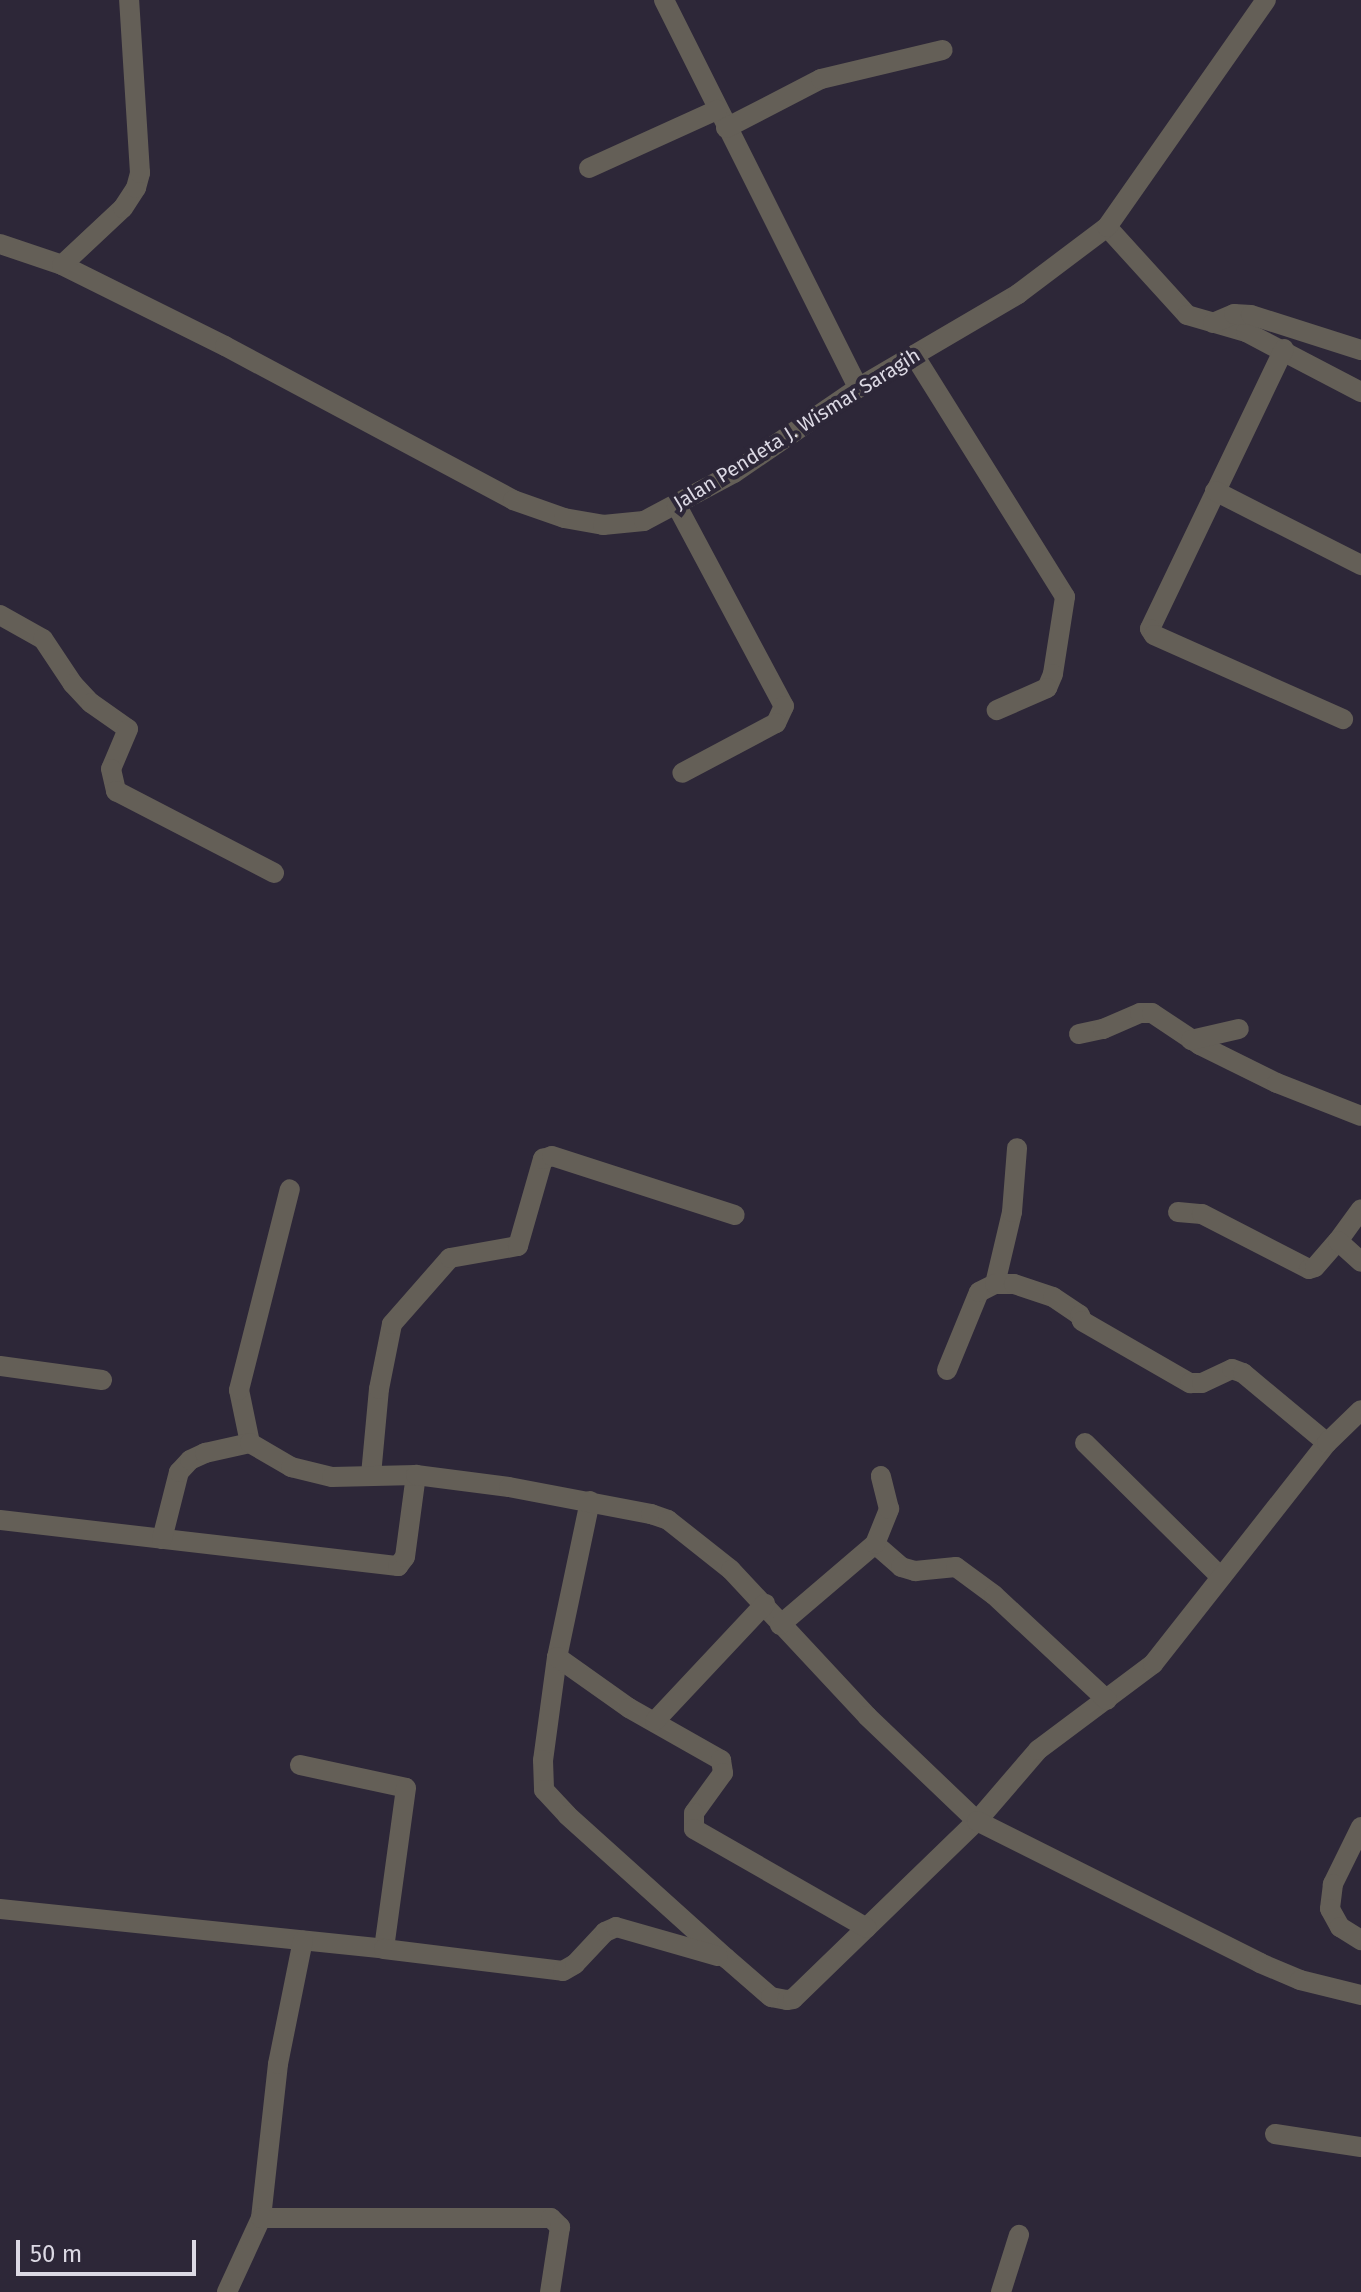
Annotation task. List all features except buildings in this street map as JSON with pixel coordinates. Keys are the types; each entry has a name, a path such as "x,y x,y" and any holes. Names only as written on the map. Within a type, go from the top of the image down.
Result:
{"street":[{"path":"62,265 123,208 136,188 140,173 129,0"},
{"path":"664,0 858,388"},
{"name":"Jalan Pendeta J. Wismar Saragih","path":"0,244 62,265 225,346 513,500 564,518 603,525 644,521 734,473 858,388 1018,294 1107,227 1266,0"},
{"path":"589,168 821,79 943,50"},
{"path":"1107,227 1182,310 1284,349 1361,392"},
{"path":"1213,323 1234,314 1251,315 1361,350"},
{"path":"1284,349 1150,629 1154,635 1343,719"},
{"path":"914,355 1065,597 1047,688 997,710"},
{"path":"1215,491 1361,565"},
{"path":"677,506 784,706 776,723 682,773"},
{"path":"0,615 24,625 43,639 82,694 128,729 111,769 116,791 274,873"},
{"path":"1079,1034 1103,1029 1146,1012 1191,1040 1277,1083 1361,1116"},
{"path":"1191,1040 1239,1029"},
{"path":"995,1284 1012,1212 1017,1148"},
{"path":"371,1475 379,1389 392,1324 450,1258 518,1246 543,1159 552,1156 735,1215"},
{"path":"250,1443 239,1390 290,1189"},
{"path":"1178,1212 1202,1214 1304,1269 1315,1267 1361,1209"},
{"path":"1338,1241 1361,1262"},
{"path":"947,1370 979,1292 995,1284 1014,1284 1053,1297 1080,1315 1082,1321 1190,1383 1202,1383 1232,1369 1238,1370 1327,1443"},
{"path":"0,1366 102,1380"},
{"path":"590,1501 557,1657 543,1760 544,1790 567,1815 771,1997 793,1999 977,1821 1038,1750 1153,1664 1327,1443 1361,1410"},
{"path":"162,1539 179,1472 190,1460 205,1453 250,1443 306,1472 332,1477 416,1475 590,1501 668,1520 731,1570 867,1716 977,1821 1260,1963 1300,1980 1361,1995"},
{"path":"1085,1443 1221,1577"},
{"path":"0,1520 398,1566 405,1557 416,1475"},
{"path":"780,1625 875,1544 889,1509 881,1476"},
{"path":"875,1544 901,1567 915,1571 956,1567 994,1595 1107,1700"},
{"path":"655,1721 765,1604"},
{"path":"557,1657 629,1708 721,1760 723,1773 694,1813 694,1829 867,1928"},
{"path":"300,1765 406,1788 384,1949"},
{"path":"1361,1827 1333,1884 1330,1909 1340,1927 1361,1940"},
{"path":"0,1909 563,1971 575,1964 605,1932 623,1927 726,1958"},
{"path":"227,2292 261,2218 278,2064 303,1940"},
{"path":"1275,2134 1361,2147"},
{"path":"261,2218 551,2218 560,2227 550,2292"},
{"path":"1001,2292 1019,2235"}]}
